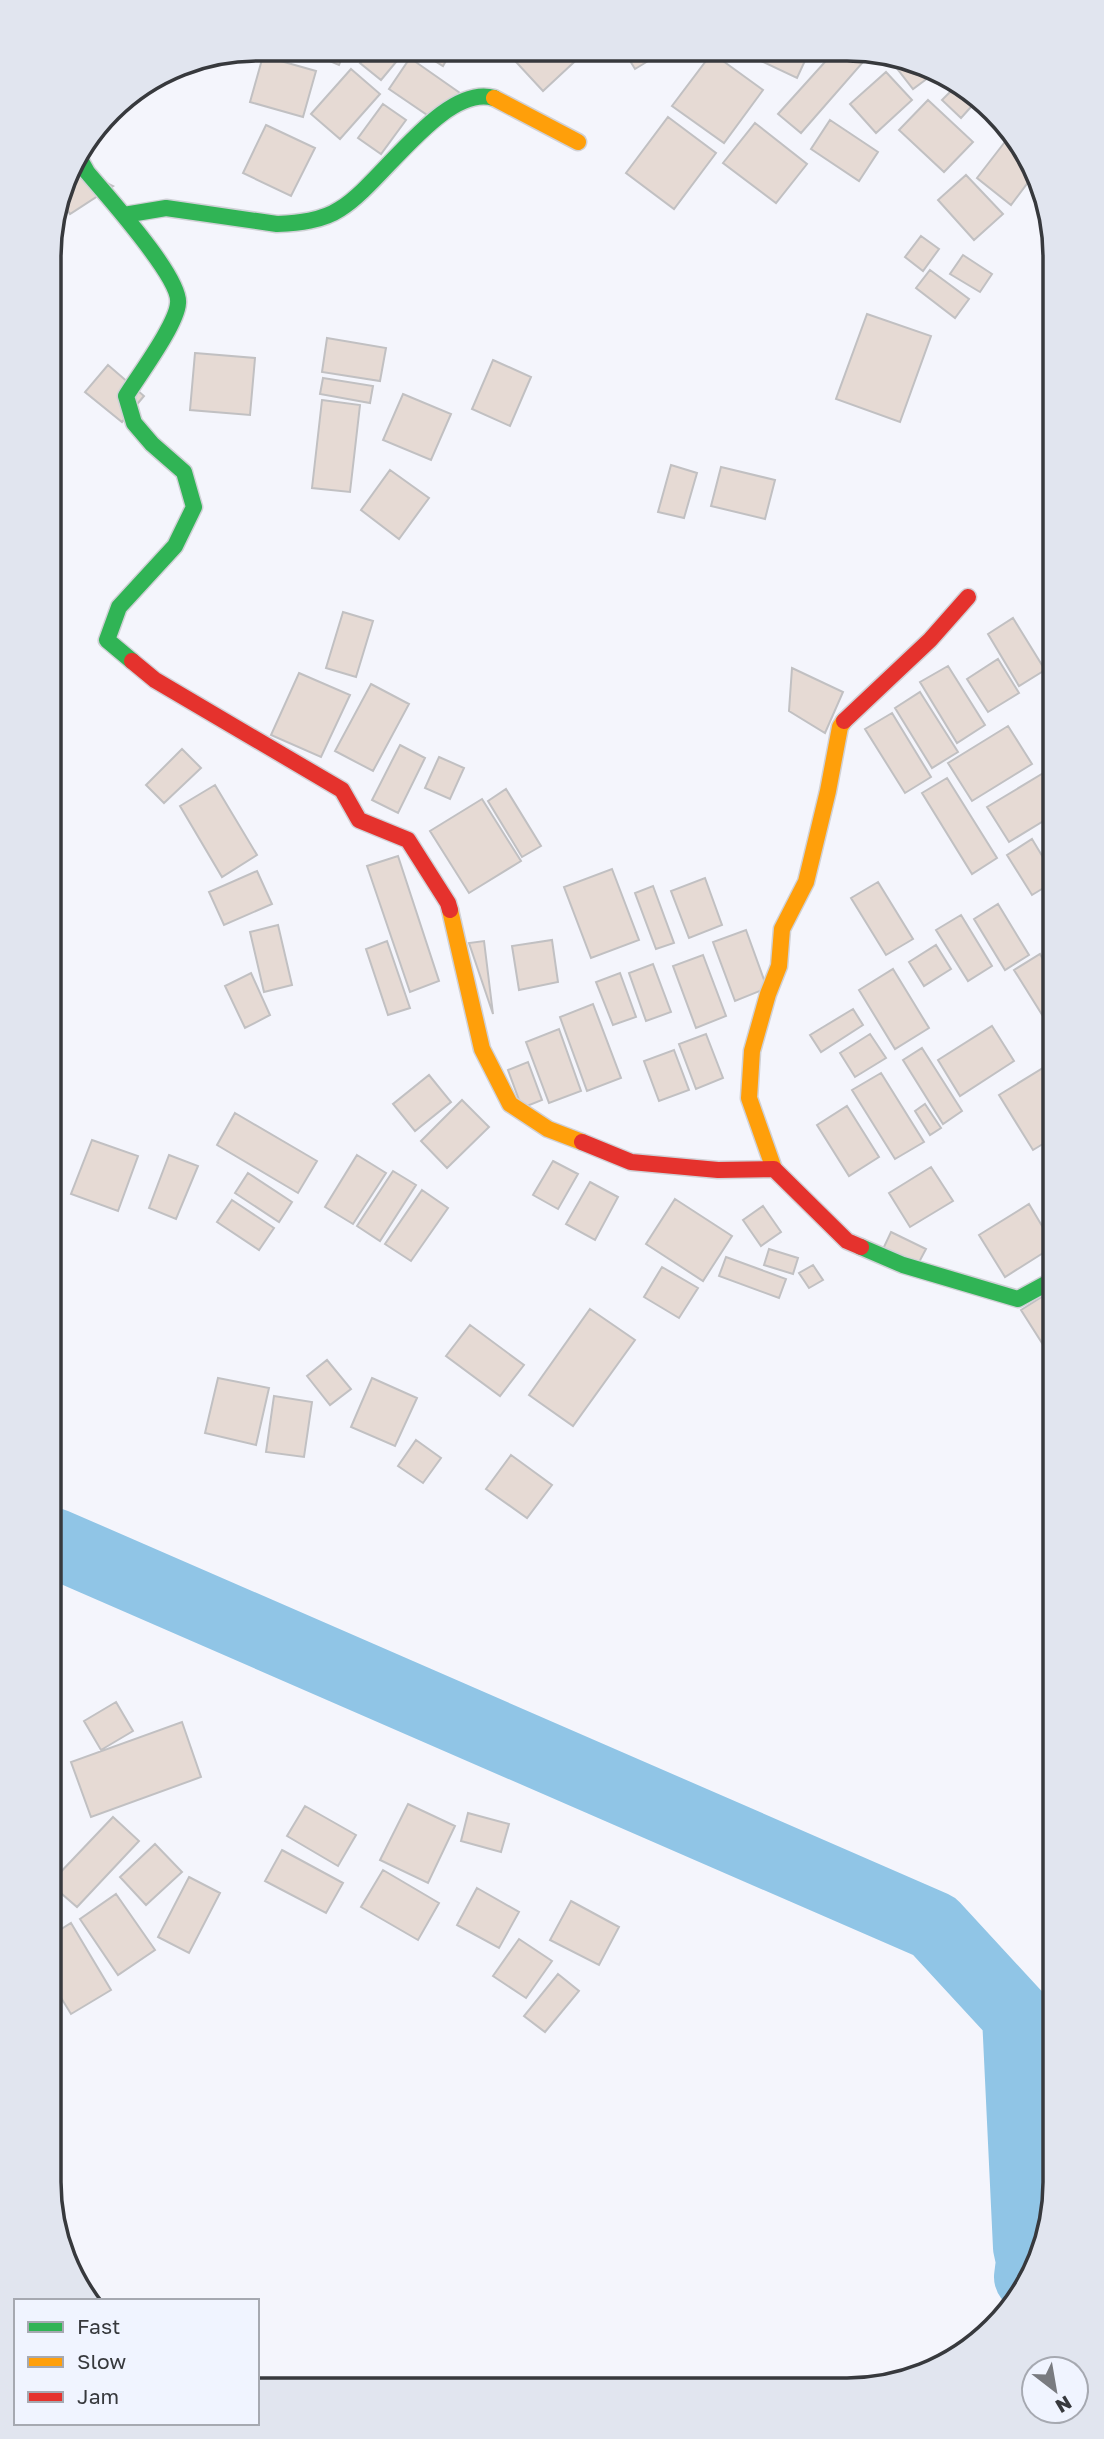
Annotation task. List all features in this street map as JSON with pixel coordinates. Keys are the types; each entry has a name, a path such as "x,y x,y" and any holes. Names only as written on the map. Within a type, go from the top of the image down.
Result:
{"street":[{"path":"124,215 165,208 262,223 293,224 315,219 343,208 408,144 458,102 476,94 493,97 578,142"},
{"path":"84,166 124,215 172,281 179,301 174,318 126,396 134,423 184,472 194,507 175,546 119,607 107,640 155,680 342,790 359,820 408,840 448,903 482,1049 510,1104 548,1129 631,1162 718,1170 774,1169"},
{"path":"968,597 930,640 846,717 840,727 806,882 782,929 779,965 752,1051 749,1098 774,1169 847,1241 903,1265 1018,1299 1042,1286"}],"building":[{"path":"575,61 543,91 516,62"},
{"path":"630,61 648,61 635,69"},
{"path":"706,61 723,61 763,90 724,143 672,106"},
{"path":"761,61 805,61 797,78"},
{"path":"826,61 863,62 801,133 778,114"},
{"path":"261,62 284,62 316,71 303,117 250,102"},
{"path":"361,62 396,62 381,80"},
{"path":"407,62 415,62 460,93 439,123 389,89"},
{"path":"897,68 927,79 913,89"},
{"path":"351,69 380,94 340,139 311,114"},
{"path":"886,72 912,100 876,133 850,104"},
{"path":"951,91 971,107 961,118 942,100"},
{"path":"928,100 973,142 944,172 899,130"},
{"path":"383,104 406,120 381,154 358,138"},
{"path":"668,117 716,153 674,209 626,173"},
{"path":"830,120 878,152 859,181 811,149"},
{"path":"755,123 807,164 776,203 723,163"},
{"path":"266,125 315,148 291,196 243,173"},
{"path":"1005,142 1028,182 1011,205 977,178"},
{"path":"81,170 113,186 70,214 68,207"},
{"path":"966,175 1003,214 974,240 938,200"},
{"path":"921,236 939,249 923,271 905,257"},
{"path":"963,255 992,274 980,292 950,274"},
{"path":"930,270 969,299 955,318 916,288"},
{"path":"867,314 931,336 900,422 836,399"},
{"path":"327,338 386,348 380,381 322,372"},
{"path":"195,353 255,358 250,415 190,410"},
{"path":"493,360 531,377 510,426 472,409"},
{"path":"108,365 144,396 122,422 85,392"},
{"path":"323,378 373,386 370,403 320,394"},
{"path":"403,394 451,414 431,460 383,440"},
{"path":"322,400 360,405 350,492 312,488"},
{"path":"671,465 697,473 684,518 658,512"},
{"path":"721,467 775,480 765,519 711,506"},
{"path":"390,470 429,498 399,539 361,510"},
{"path":"343,612 373,621 356,677 326,668"},
{"path":"1013,618 1043,666 1043,671 1019,686 988,634"},
{"path":"998,659 1019,693 988,712 967,679"},
{"path":"948,666 985,725 957,743 920,682"},
{"path":"792,668 843,692 825,733 789,711"},
{"path":"299,673 350,695 321,757 271,735"},
{"path":"371,684 409,704 373,771 335,751"},
{"path":"920,692 958,752 932,768 895,708"},
{"path":"892,713 931,777 905,793 865,729"},
{"path":"1008,726 1032,764 972,801 948,763"},
{"path":"400,745 425,758 398,813 372,800"},
{"path":"182,749 201,768 164,803 146,785"},
{"path":"439,757 464,768 450,799 425,788"},
{"path":"1043,773 1043,821 1009,842 987,807"},
{"path":"947,778 997,858 972,874 922,793"},
{"path":"215,785 257,855 222,877 180,806"},
{"path":"506,789 541,846 522,857 488,801"},
{"path":"482,799 521,861 469,893 430,831"},
{"path":"1032,839 1043,857 1043,888 1032,895 1007,855"},
{"path":"398,856 439,981 410,992 367,866"},
{"path":"612,869 639,940 591,958 564,887"},
{"path":"257,871 272,904 224,925 209,892"},
{"path":"705,878 722,925 689,938 671,891"},
{"path":"878,882 913,939 886,955 851,898"},
{"path":"653,886 674,943 656,949 635,893"},
{"path":"998,904 1029,955 1005,970 974,919"},
{"path":"961,915 992,966 968,981 936,930"},
{"path":"278,925 292,985 264,992 250,932"},
{"path":"746,930 767,988 735,1001 713,942"},
{"path":"552,940 558,982 519,990 512,946"},
{"path":"387,941 410,1008 388,1015 366,949"},
{"path":"484,941 493,1014 469,943"},
{"path":"936,945 951,969 924,986 909,962"},
{"path":"1040,954 1043,959 1043,1016 1014,970"},
{"path":"703,955 726,1016 696,1028 673,966"},
{"path":"653,964 671,1012 646,1021 629,973"},
{"path":"893,969 929,1028 895,1049 859,990"},
{"path":"251,973 270,1015 245,1028 225,986"},
{"path":"620,973 636,1017 613,1025 596,982"},
{"path":"593,1004 621,1078 587,1091 560,1017"},
{"path":"853,1009 863,1025 821,1052 810,1035"},
{"path":"992,1026 1014,1061 960,1096 938,1060"},
{"path":"559,1029 581,1091 549,1103 526,1042"},
{"path":"706,1034 723,1078 696,1089 679,1044"},
{"path":"870,1034 886,1058 855,1077 840,1053"},
{"path":"922,1048 962,1111 943,1124 903,1060"},
{"path":"674,1050 689,1090 659,1101 644,1061"},
{"path":"528,1062 542,1100 522,1108 508,1070"},
{"path":"1043,1068 1043,1144 1033,1150 999,1095"},
{"path":"881,1073 924,1142 895,1159 852,1090"},
{"path":"429,1075 451,1102 415,1131 393,1104"},
{"path":"462,1100 489,1127 447,1168 421,1141"},
{"path":"925,1104 941,1128 930,1135 915,1111"},
{"path":"847,1106 879,1157 849,1176 817,1125"},
{"path":"235,1113 317,1161 298,1193 217,1145"},
{"path":"92,1140 138,1156 118,1211 71,1194"},
{"path":"169,1155 198,1166 176,1219 149,1208"},
{"path":"357,1155 386,1173 353,1224 325,1207"},
{"path":"553,1161 578,1174 558,1209 533,1195"},
{"path":"931,1167 953,1201 910,1227 889,1193"},
{"path":"393,1171 416,1185 380,1241 357,1226"},
{"path":"248,1173 292,1202 279,1222 235,1193"},
{"path":"590,1182 618,1197 595,1240 566,1224"},
{"path":"422,1190 448,1208 411,1261 385,1244"},
{"path":"675,1199 732,1236 703,1281 646,1244"},
{"path":"232,1200 274,1228 259,1250 217,1222"},
{"path":"1029,1204 1042,1227 1042,1253 1005,1277 979,1235"},
{"path":"763,1206 781,1232 761,1246 743,1220"},
{"path":"891,1232 926,1249 917,1266 883,1249"},
{"path":"769,1249 798,1258 793,1274 764,1265"},
{"path":"726,1257 786,1279 779,1298 719,1276"},
{"path":"813,1265 823,1280 809,1288 799,1273"},
{"path":"662,1267 698,1288 679,1318 644,1297"},
{"path":"1042,1296 1042,1344 1021,1310"},
{"path":"590,1309 635,1340 573,1426 529,1395"},
{"path":"470,1325 524,1365 500,1396 446,1356"},
{"path":"327,1360 351,1389 330,1405 307,1376"},
{"path":"218,1378 269,1388 256,1445 205,1433"},
{"path":"372,1378 417,1398 395,1446 351,1427"},
{"path":"274,1396 312,1402 304,1457 266,1452"},
{"path":"416,1440 441,1458 423,1483 398,1466"},
{"path":"511,1455 552,1485 527,1518 486,1489"},
{"path":"116,1702 133,1731 101,1750 84,1721"},
{"path":"182,1722 201,1777 91,1817 71,1762"},
{"path":"408,1804 455,1826 428,1883 380,1860"},
{"path":"305,1806 356,1835 338,1866 287,1836"},
{"path":"468,1813 509,1824 501,1852 461,1841"},
{"path":"113,1817 139,1841 77,1907 61,1893 61,1872"},
{"path":"155,1844 182,1872 146,1905 120,1877"},
{"path":"282,1850 343,1883 326,1913 265,1881"},
{"path":"383,1870 439,1903 418,1940 361,1907"},
{"path":"189,1877 220,1893 189,1953 158,1937"},
{"path":"477,1888 519,1912 499,1948 457,1925"},
{"path":"116,1894 155,1950 118,1975 80,1919"},
{"path":"571,1901 619,1927 599,1965 550,1940"},
{"path":"71,1923 111,1990 71,2014 61,1998 61,1929"},
{"path":"519,1939 552,1961 526,1998 493,1976"},
{"path":"558,1974 579,1991 545,2032 524,2016"}],"waterway":[{"path":"61,1546 934,1926 1017,2016 1029,2253"}],"traffic: fast":[{"path":"124,215 166,208 277,224 318,219 340,209 356,197 413,139 454,106 474,97 494,98"},
{"path":"84,166 156,256 176,291 178,303 165,336 126,396 134,423 152,444 184,472 194,507 175,546 119,607 107,640 132,661"},
{"path":"861,1247 903,1265 1018,1299 1042,1286"}],"traffic: slow":[{"path":"494,98 578,142"},
{"path":"774,1169 749,1098 752,1051 779,966 782,929 806,882 840,727 844,721"},
{"path":"450,910 482,1049 510,1104 548,1129 582,1142"}],"traffic: jam":[{"path":"844,721 930,640 968,597"},
{"path":"132,661 155,680 342,790 359,820 408,840 450,910"},
{"path":"582,1142 631,1162 718,1170 774,1169 847,1241 861,1247"}]}
